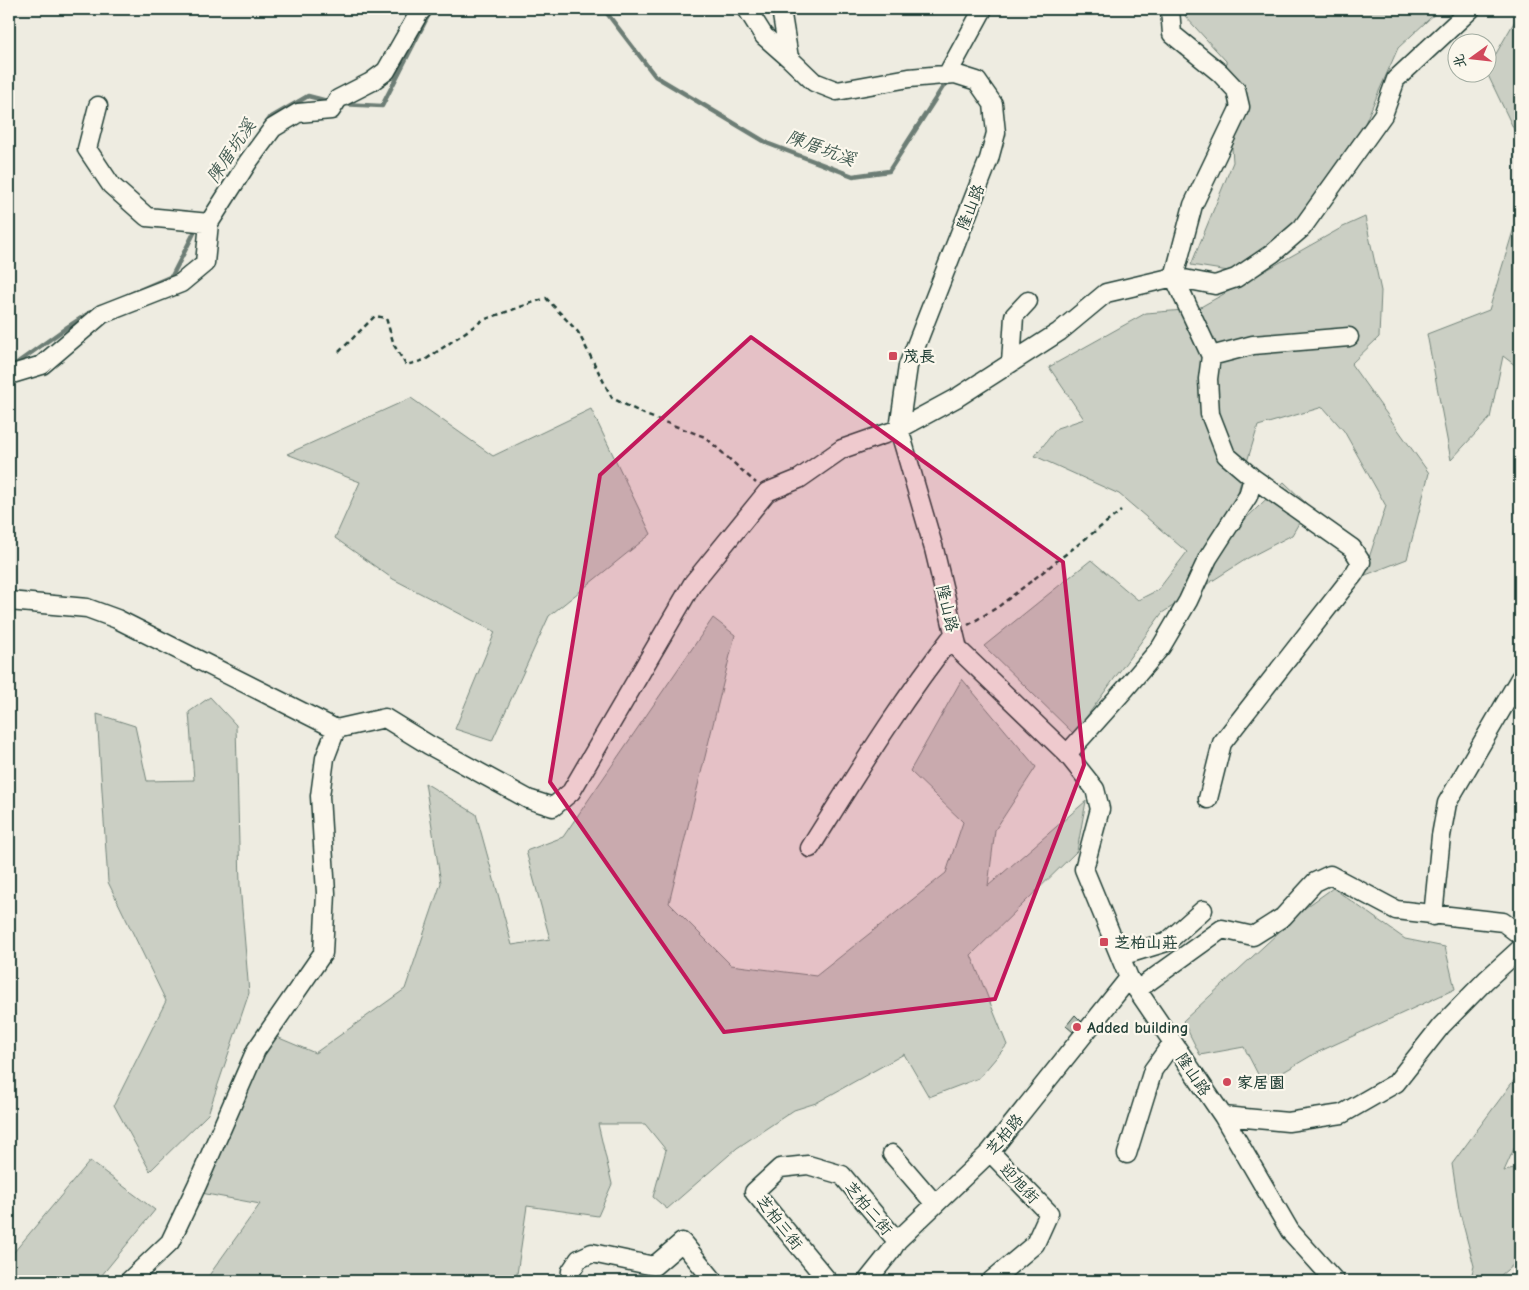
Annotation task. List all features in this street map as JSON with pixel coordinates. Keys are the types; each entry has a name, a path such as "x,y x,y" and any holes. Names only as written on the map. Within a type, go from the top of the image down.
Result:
{"street":[{"path":"9,375 42,365 102,314 182,283 205,263 209,223 272,128 298,113 334,105 386,71 418,13 423,9"},
{"name":"隆山路","path":"747,9 764,36 814,82 837,91 909,78 950,74 977,81 993,104 996,132 989,159 908,366 899,430 934,549 958,649 1066,754 1095,789 1100,810 1084,869 1133,984 1223,1116 1290,1231 1335,1281"},
{"path":"781,9 789,58"},
{"path":"950,74 983,9"},
{"path":"1170,9 1172,34 1220,73 1236,90 1240,108 1193,205 1174,277 1211,356 1208,379 1210,414 1226,455 1253,478 1352,548 1361,562 1354,574 1222,743 1208,799"},
{"path":"9,601 87,608 117,619 336,728 385,718 429,745 528,799 553,807 571,792 693,583 767,492 799,479 842,449 899,430 958,397 1059,332 1106,293 1174,277 1215,285 1236,278 1273,253 1302,228 1384,116 1396,79 1471,9"},
{"path":"98,106 87,148 111,185 147,217 209,223"},
{"path":"1011,363 1014,316 1028,301"},
{"path":"1211,356 1253,345 1349,337"},
{"path":"1066,754 1126,688 1160,647 1188,601 1208,558 1248,496 1253,478"},
{"path":"810,848 875,744 927,668 954,634"},
{"path":"1520,678 1447,804 1434,916 1503,922 1520,935"},
{"path":"130,1281 170,1242 256,1050 323,953 326,893 320,796 325,758 336,728"},
{"name":"芝柏路","path":"867,1281 897,1241 990,1152 1133,984 1222,928 1253,936 1283,917 1315,882 1330,875 1396,910 1434,916"},
{"path":"1120,956 1167,942 1202,910"},
{"path":"1223,1116 1288,1122 1342,1114 1396,1083 1441,1026 1486,980 1520,949"},
{"path":"1127,1154 1153,1070 1173,1042"},
{"name":"迎旭街","path":"990,1152 1049,1213 1035,1244 992,1281"},
{"path":"892,1154 935,1204"},
{"name":"芝柏三街","path":"828,1281 754,1192 780,1168 808,1165 842,1176"},
{"name":"芝柏二街","path":"842,1176 897,1241"},
{"path":"570,1281 571,1271 579,1259 592,1254 653,1274 682,1242 714,1281"}],"path":[{"path":"339,352 375,316 386,318 394,346 406,364 425,360 483,320 546,298 578,332 612,398 648,416 705,437 767,492"},
{"path":"954,634 998,607 1121,511"}],"highlighted area":[{"path":"751,337 1063,562 1084,765 995,999 724,1032 550,782 600,475"}],"shaded area":[{"path":"1187,9 1440,9 1398,48 1336,189 1241,273 1191,265 1233,162 1226,61 1185,16"},
{"path":"1520,12 1520,142 1491,82 1496,82 1496,54"},
{"path":"1520,208 1520,369 1503,356 1490,418 1451,460 1427,334 1489,310"},
{"path":"1365,217 1381,291 1379,337 1351,364 1429,473 1407,559 1363,576 1386,506 1344,431 1323,407 1258,426 1239,488 1232,532 1284,482 1309,506 1292,535 1248,558 1162,613 1074,734 984,646 1091,560 1138,600 1158,590 1187,552 1119,494 1035,456 1057,428 1084,419 1049,367 1146,313 1197,309 1343,227"},
{"path":"411,398 493,456 591,409 651,534 549,616 492,741 455,729 495,632 393,579 335,538 360,482 287,454"},
{"path":"713,618 735,635 669,903 731,965 816,976 946,873 963,822 910,771 962,679 1036,767 995,830 988,886 1086,801 1077,851 971,955 1007,1045 979,1078 929,1097 904,1054 816,1103 794,1110 737,1148 667,1209 653,1197 666,1150 645,1124 598,1124 612,1184 598,1216 527,1206 516,1281 205,1281 260,1204 201,1193 272,1035 315,1053 405,989 441,883 425,783 476,814 512,945 550,939 526,851 563,837"},
{"path":"210,697 236,725 240,885 249,993 208,1114 150,1171 114,1105 166,1001 108,882 97,714 135,726 147,781 194,780 189,712"},
{"path":"1333,888 1405,939 1445,947 1455,989 1314,1054 1263,1084 1244,1047 1200,1055 1183,1021 1305,908"},
{"path":"1520,1072 1520,1135 1504,1171 1520,1168 1520,1259 1494,1281 1470,1281 1474,1266 1459,1209 1452,1164"},
{"path":"90,1161 155,1210 97,1281 9,1281 9,1258"}],"building":[{"path":"1075,1015 1081,1021 1073,1032 1066,1026"}],"waterway":[{"name":"陳厝坑溪","path":"341,104 382,106 430,12 439,9"},
{"name":"陳厝坑溪","path":"602,9 655,76 769,144 853,176 889,171 948,79"},
{"name":"陳厝坑溪","path":"266,124 270,118 308,96 331,102"},
{"name":"陳厝坑溪","path":"128,295 172,276 194,233"},
{"name":"陳厝坑溪","path":"14,365 100,306"}],"place":[{"name":"茂長","path":"893,356"},
{"name":"芝柏山莊","path":"1104,942"},
{"name":"Added building","path":"1077,1027"},
{"name":"家居園","path":"1227,1082"}]}
